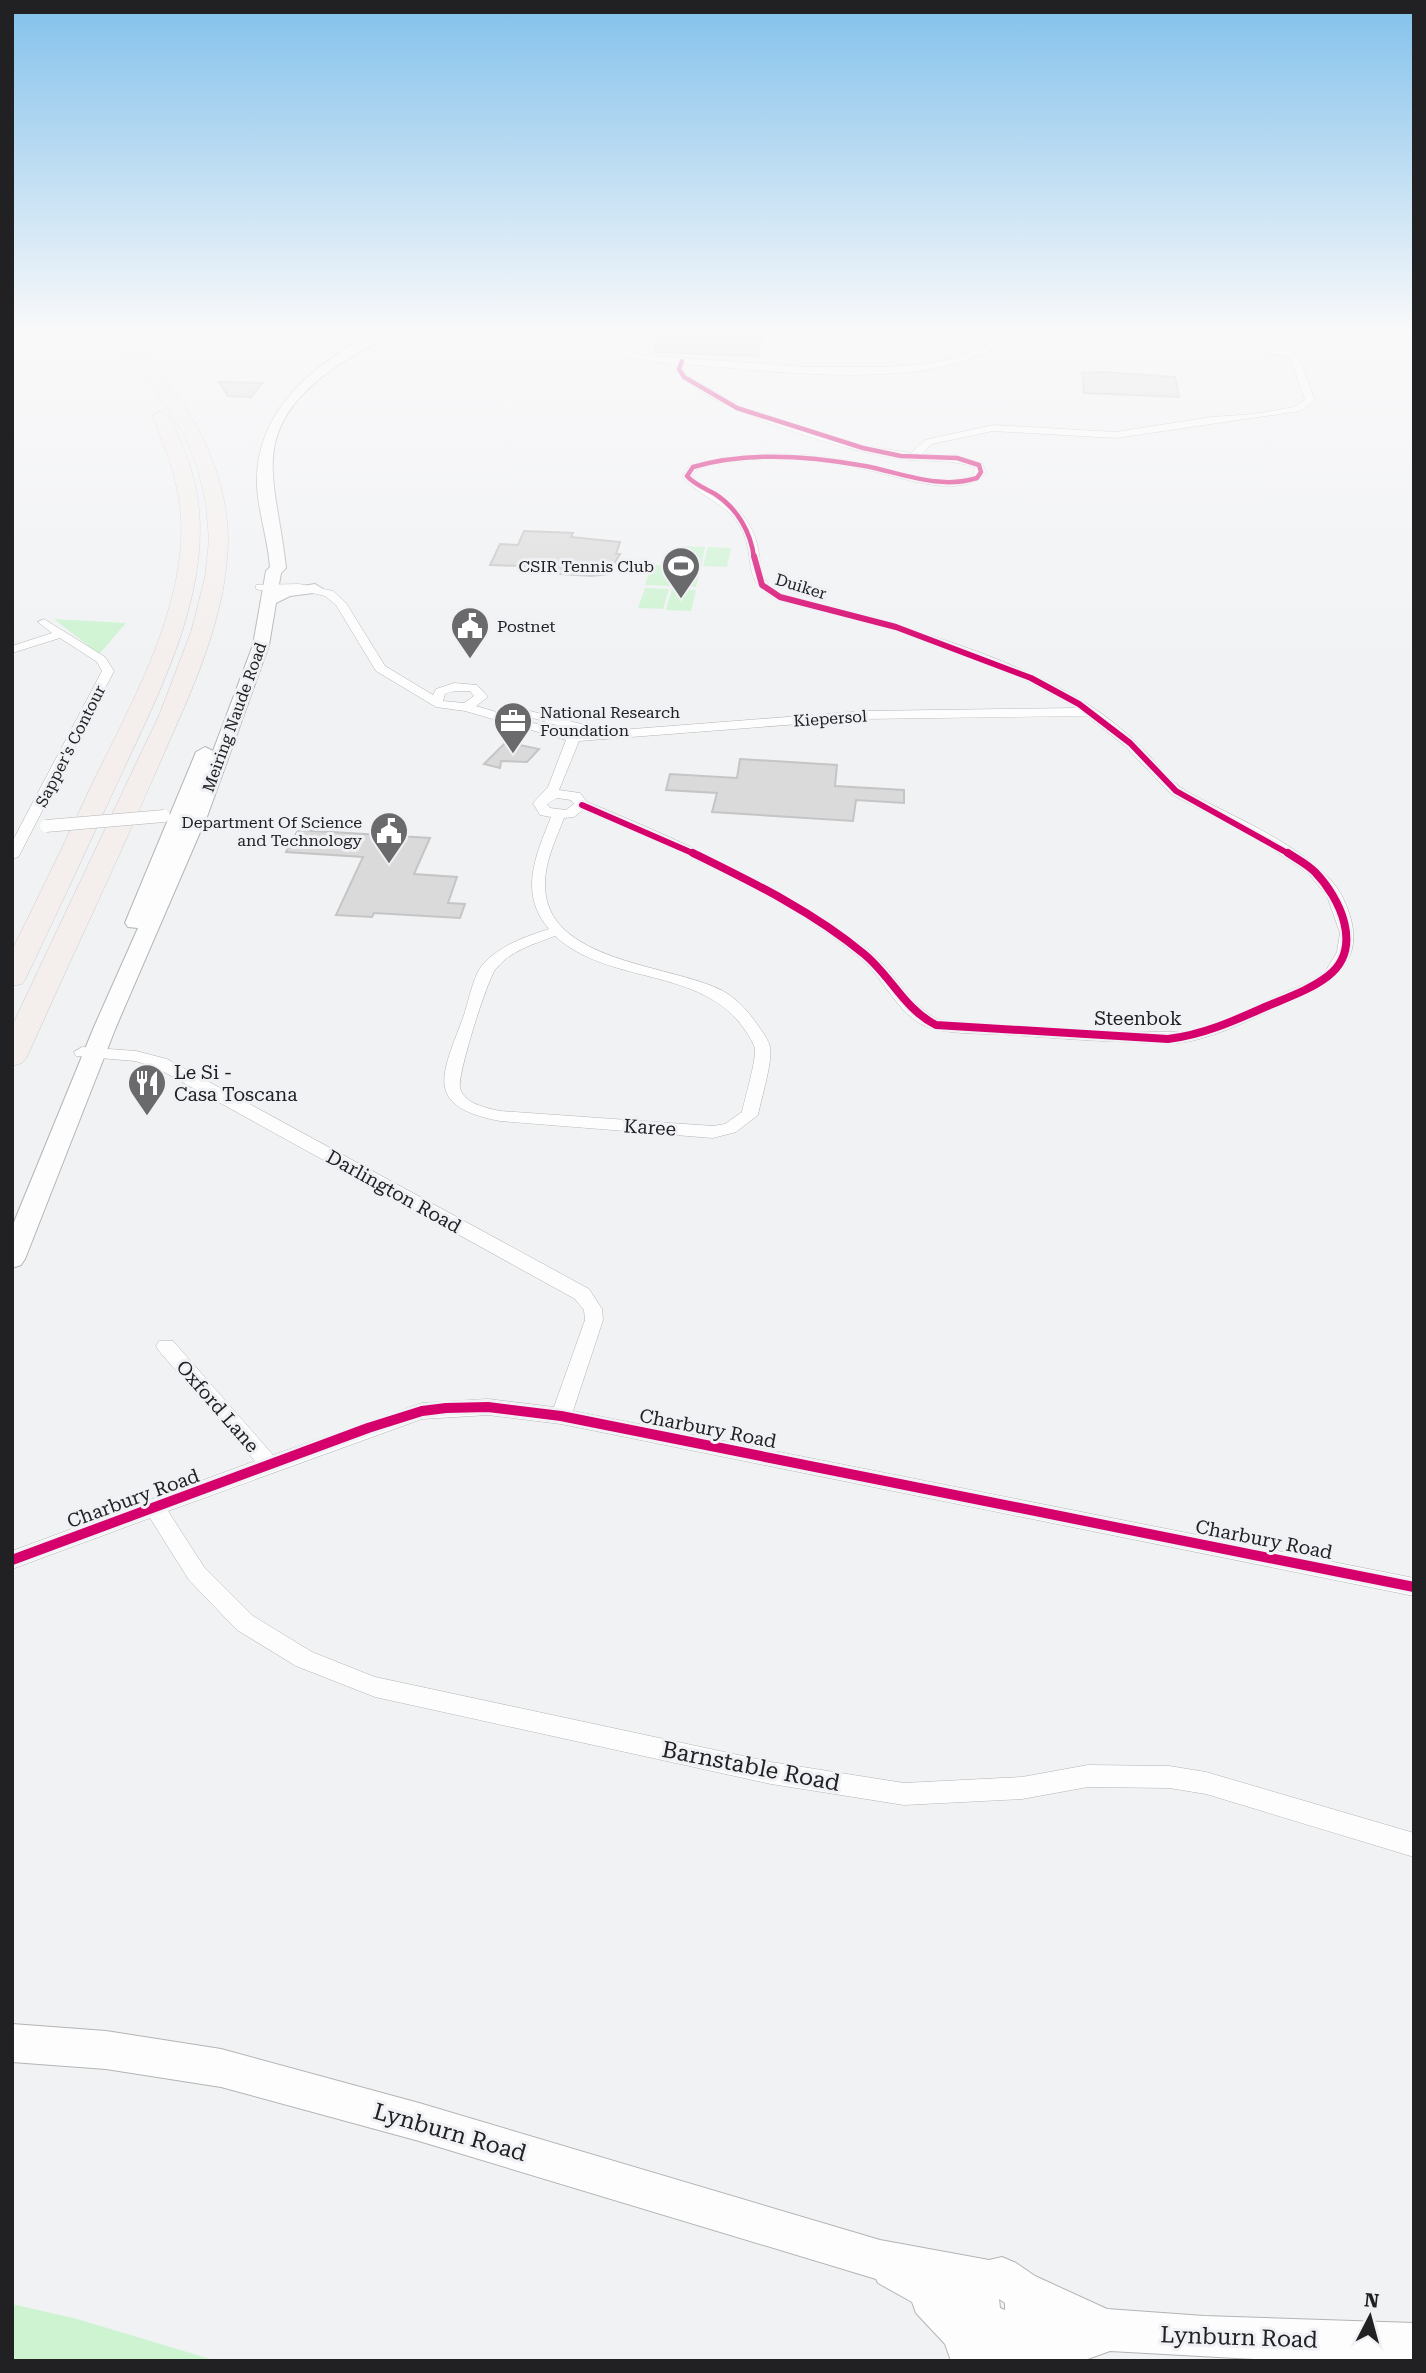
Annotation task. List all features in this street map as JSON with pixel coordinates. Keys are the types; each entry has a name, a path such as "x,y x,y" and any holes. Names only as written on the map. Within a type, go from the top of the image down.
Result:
{"highway":[{"path":"12,978 166,650 188,571 190,512 181,462 171,438"},
{"path":"12,1056 174,707 200,635 215,575 217,515 211,481 194,438"}],"street":[{"name":"Meiring Naude Road","path":"261,438 255,468 268,591"},
{"name":"Meiring Naude Road","path":"12,1259 88,1052 181,815 261,645 268,591 274,570 278,568 264,477 266,452 271,438"},
{"name":"Duiker","path":"831,438 863,448 914,456 968,460 979,465 980,474 971,481 949,483 850,464 783,459 700,464 688,470 688,476 720,499 740,519 753,544 758,583 768,592 896,627 1031,678 1093,712"},
{"path":"914,456 928,442 947,438"},
{"path":"278,568 289,580 337,598 380,668 397,680 447,707 466,707 583,734"},
{"path":"268,591 286,593 315,589"},
{"name":"Sapper's Contour","path":"12,856 108,671 101,660 44,622"},
{"path":"12,650 60,634"},
{"path":"372,651 410,674 445,689 473,688 482,693 481,700"},
{"path":"397,680 410,674"},
{"path":"437,701 438,695 445,689"},
{"path":"1047,714 1061,708 1069,698"},
{"path":"466,707 481,700 583,734"},
{"name":"Kiepersol","path":"583,734 864,715 1093,712"},
{"name":"Steenbok","path":"577,804 608,815 743,876 816,920 873,959 917,1014 936,1025 1168,1040 1187,1037 1234,1021 1314,985 1330,975 1345,952 1348,933 1334,895 1312,870 1278,846 1176,791 1130,743 1093,712"},
{"path":"577,804 558,815 545,812 540,806 583,734"},
{"path":"577,804 573,782 583,734"},
{"path":"549,795 577,804"},
{"path":"12,829 181,815"},
{"name":"Karee","path":"558,815 539,872 537,891 546,920 601,958 717,994 739,1013 763,1049 756,1073 753,1107 743,1122 713,1132 556,1121 475,1111 460,1100 451,1081 453,1068 488,968 516,945 559,930"},
{"name":"Meiring Naude Road","path":"12,1221 88,1052"},
{"name":"Darlington Road","path":"88,1052 136,1056 161,1063 582,1294 593,1309 594,1320 561,1416"},
{"name":"Oxford Lane","path":"166,1346 271,1465"},
{"name":"Charbury Road","path":"12,1560 422,1411 488,1407 561,1416 1414,1587"},
{"name":"Barnstable Road","path":"156,1509 170,1537 229,1613 286,1652 326,1671 375,1686 771,1773 904,1794 1022,1788 1088,1776 1170,1777 1206,1783 1414,1844"},
{"name":"Lynburn Road","path":"12,2043 106,2050 221,2068 419,2122 890,2267 1004,2331 1110,2329 1204,2337 1414,2344"},
{"path":"890,2267 950,2316 962,2332 1004,2331 1066,2345 1110,2329"}],"green space":[{"name":"CSIR Tennis Club","path":"682,546 705,547 701,566 677,565"},
{"name":"CSIR Tennis Club","path":"708,547 731,548 727,567 703,566"},
{"name":"CSIR Tennis Club","path":"651,565 675,566 670,586 645,585"},
{"name":"CSIR Tennis Club","path":"677,566 701,567 696,587 671,586"},
{"name":"CSIR Tennis Club","path":"645,588 669,589 663,609 638,608"},
{"name":"CSIR Tennis Club","path":"672,589 696,590 691,611 666,610"},
{"path":"54,619 126,623 99,654"},
{"path":"12,2304 77,2319 217,2361 12,2361"}],"building":[{"path":"524,531 573,533 571,537 620,542 616,554 620,554 608,574 592,576 560,574 548,567 490,565 500,544 518,545"},
{"name":"National Research Foundation","path":"506,742 539,749 527,762 501,761 500,768 484,764"},
{"path":"740,759 837,765 835,786 904,790 904,803 856,800 853,821 712,812 717,793 666,790 670,774 737,778"},
{"name":"Department Of Science and Technology","path":"298,830 430,838 414,874 457,877 448,903 465,904 460,918 374,913 372,917 336,915 363,857 286,852"}],"cycle path":[{"path":"582,805 691,852 795,908 871,959 905,1002 924,1019 936,1025 1099,1036 1168,1039 1187,1037 1234,1021 1314,985 1330,975 1339,963 1345,952 1347,933 1334,895 1313,870 1268,840 1176,791 1130,743 1079,704 1031,678 896,627 780,597 762,585 747,530 719,498 687,476 693,467 730,459 802,459 847,463 922,480 952,483 977,478 981,472 979,465 957,458 901,456 831,438"},
{"path":"12,1560 368,1428 422,1411 488,1407 561,1416 1414,1587"}],"place":[{"name":"CSIR Tennis Club","path":"681,600"},
{"name":"Postnet","path":"470,660"},
{"name":"National Research Foundation","path":"513,755"},
{"name":"Department Of Science and Technology","path":"389,865"},
{"name":"Le Si - Casa Toscana","path":"147,1117"}]}
